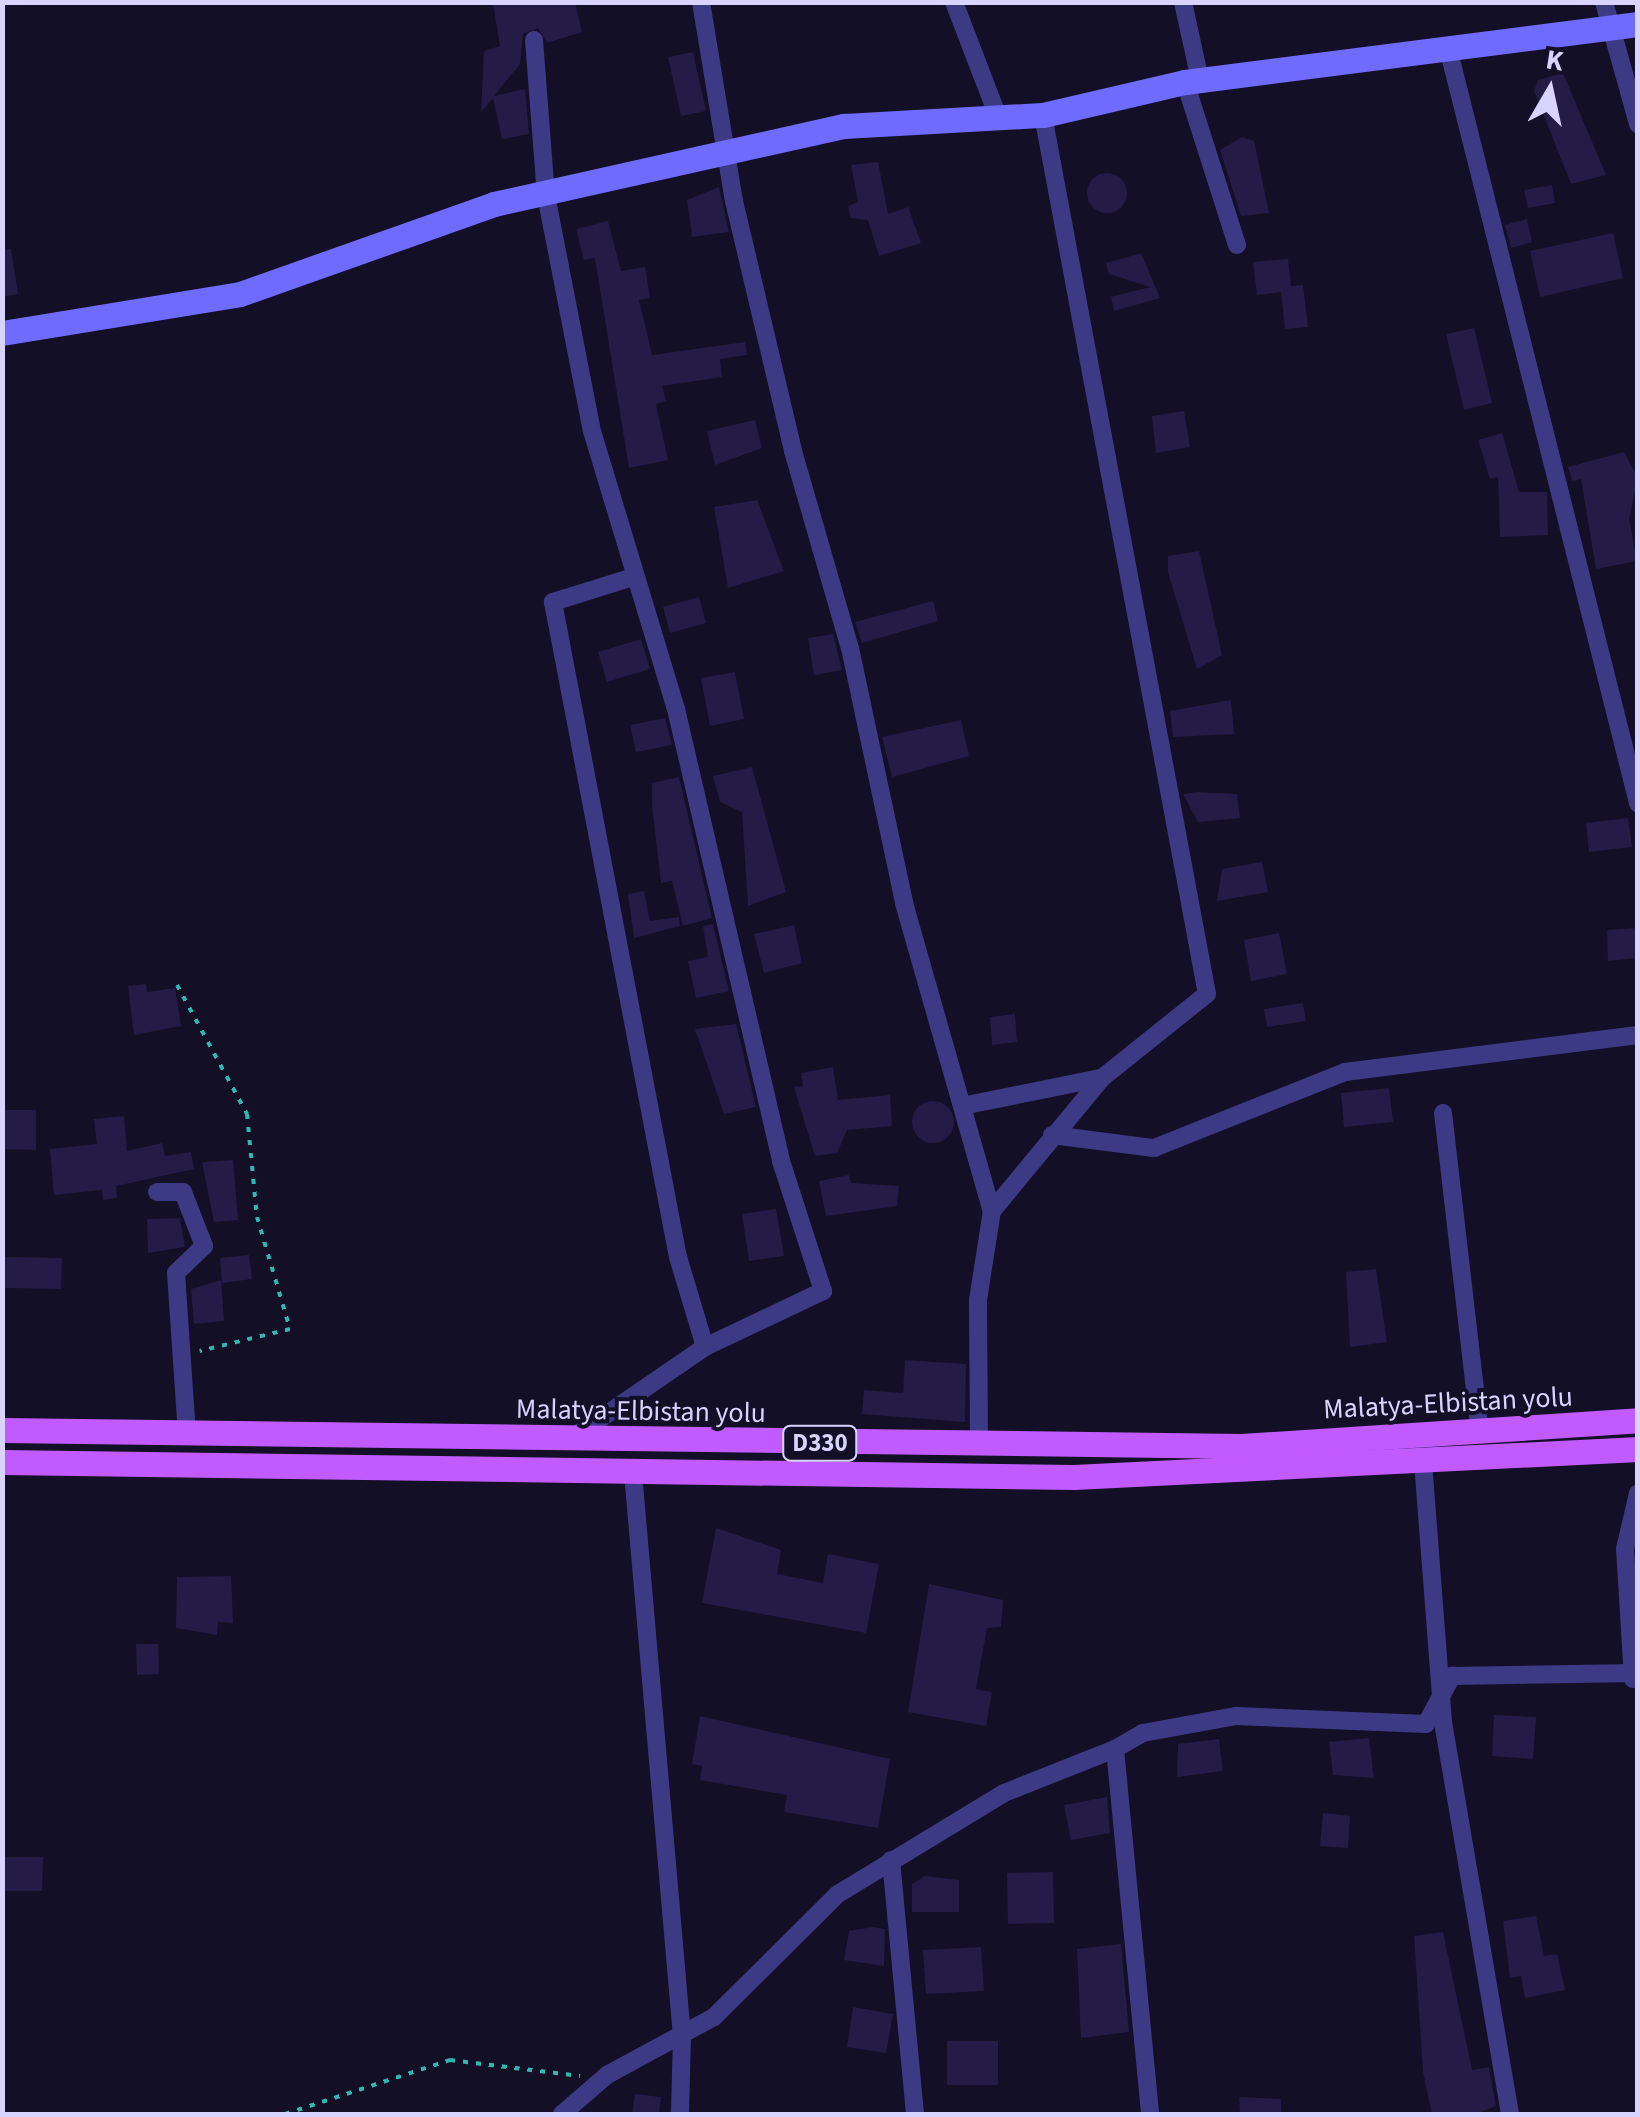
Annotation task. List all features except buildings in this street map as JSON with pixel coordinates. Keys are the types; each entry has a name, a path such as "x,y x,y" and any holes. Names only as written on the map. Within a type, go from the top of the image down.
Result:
{"main road":[{"name":"Malatya-Elbistan yolu","path":"2,1430 979,1446 1241,1446 1638,1420"},
{"name":"Malatya-Elbistan yolu","path":"2,1462 1074,1477 1638,1449"}],"street":[{"path":"702,2 747,261 850,648 886,833 966,1105 992,1211 978,1300 979,1446"},
{"path":"954,2 999,119"},
{"path":"1183,2 1192,81 1237,245"},
{"path":"1606,15 1638,124"},
{"path":"2,333 240,294 494,204 731,158 844,126 1044,115 1192,81 1448,48 1606,15 1638,24"},
{"path":"534,40 546,195 630,578 676,710 781,1161 823,1290 705,1347 570,1440"},
{"path":"1448,48 1638,803"},
{"path":"992,1211 1102,1078 1207,994 1044,115"},
{"path":"630,578 553,602 678,1257 705,1347"},
{"path":"1052,1136 1154,1148 1345,1072 1638,1035"},
{"path":"966,1105 1102,1078"},
{"path":"1443,1114 1480,1432"},
{"path":"156,1192 182,1192 204,1246 176,1273 186,1356 187,1433"},
{"path":"1423,1462 1442,1687 1475,1939 1510,2114"},
{"path":"633,1473 682,2036 680,2114"},
{"path":"562,2114 607,2075 714,2017 838,1894 1004,1793 1143,1733 1236,1716 1426,1724 1442,1687 1452,1676 1634,1677 1636,1658 1624,1550 1638,1493"},
{"path":"1115,1748 1150,2114"},
{"path":"891,1860 915,2114"}],"path":[{"path":"177,985 248,1114 257,1217 290,1329 186,1356"},
{"path":"286,2114 450,2060 607,2075"}]}
